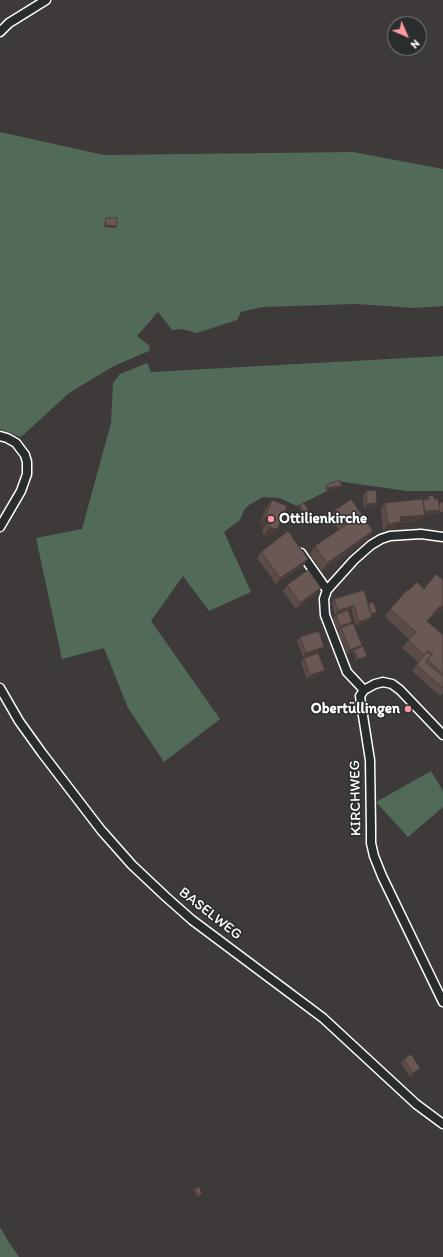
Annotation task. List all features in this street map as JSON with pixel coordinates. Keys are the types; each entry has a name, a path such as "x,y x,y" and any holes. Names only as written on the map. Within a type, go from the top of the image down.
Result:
{"street":[{"path":"0,32 10,23 46,0"},
{"path":"0,436 16,443 25,455 28,462 27,474 21,491 0,527"},
{"path":"443,537 421,534 390,536 381,539 371,545 354,560 327,590 324,599 325,615 347,672 364,690 375,684 383,682 392,684 400,690 443,735"},
{"path":"295,546 327,590"},
{"name":"BASELWEG","path":"0,688 19,721 42,753 101,830 132,865 192,920 323,1018 416,1104 443,1124"},
{"name":"KIRCHWEG","path":"364,690 360,696 370,760 371,843 374,856 382,876 443,1002"}],"green space":[{"path":"0,132 104,155 353,152 443,169 443,306 415,308 356,304 262,307 241,312 237,320 197,333 182,329 172,330 158,312 137,336 150,346 149,351 114,366 69,393 21,437 0,429"},
{"path":"443,356 443,491 407,491 337,481 325,487 327,491 297,506 279,498 263,497 249,505 244,510 240,520 224,532 251,592 209,611 183,576 151,621 220,719 164,762 128,708 104,648 62,659 36,538 82,529 111,423 113,383 120,374 147,363 151,372"},
{"path":"431,771 443,791 443,807 408,837 376,802"},
{"path":"0,1227 10,1244 19,1257 0,1257"}],"building":[{"path":"106,218 117,218 117,226 105,225"},
{"path":"339,480 342,486 329,488 327,485"},
{"path":"376,490 377,503 367,504 366,491"},
{"path":"433,495 434,499 438,499 440,510 424,511 423,500 429,500 429,496"},
{"path":"351,499 373,531 327,563 315,546 346,525 335,510"},
{"path":"423,499 425,515 400,517 400,522 388,524 385,503"},
{"path":"272,500 287,506 278,528 274,529 270,527 268,523 270,519 265,517"},
{"path":"443,502 443,512 438,512 440,510 439,503"},
{"path":"304,503 311,515 307,517 300,505"},
{"path":"288,531 308,559 280,578 261,552"},
{"path":"308,570 321,588 300,603 287,585"},
{"path":"436,574 443,580 443,606 439,607 427,621 443,635 443,674 427,660 433,653 428,651 424,655 408,640 416,632 391,610 391,608 407,590 408,591 417,582 424,589"},
{"path":"364,590 372,617 359,622 354,605 338,611 334,599"},
{"path":"373,602 377,612 371,614 368,604"},
{"path":"348,610 352,622 340,626 336,615"},
{"path":"353,623 362,645 350,650 341,628"},
{"path":"319,631 324,647 306,653 300,637"},
{"path":"363,646 367,656 358,659 354,650"},
{"path":"427,652 431,655 426,662 442,676 443,675 443,688 416,665"},
{"path":"318,653 325,670 310,675 304,658"},
{"path":"411,1054 420,1068 413,1073 404,1059"},
{"path":"199,1187 202,1194 198,1195 195,1189"}],"place":[{"name":"Ottilienkirche","path":"271,519"},
{"name":"Obertüllingen","path":"408,709"}]}
